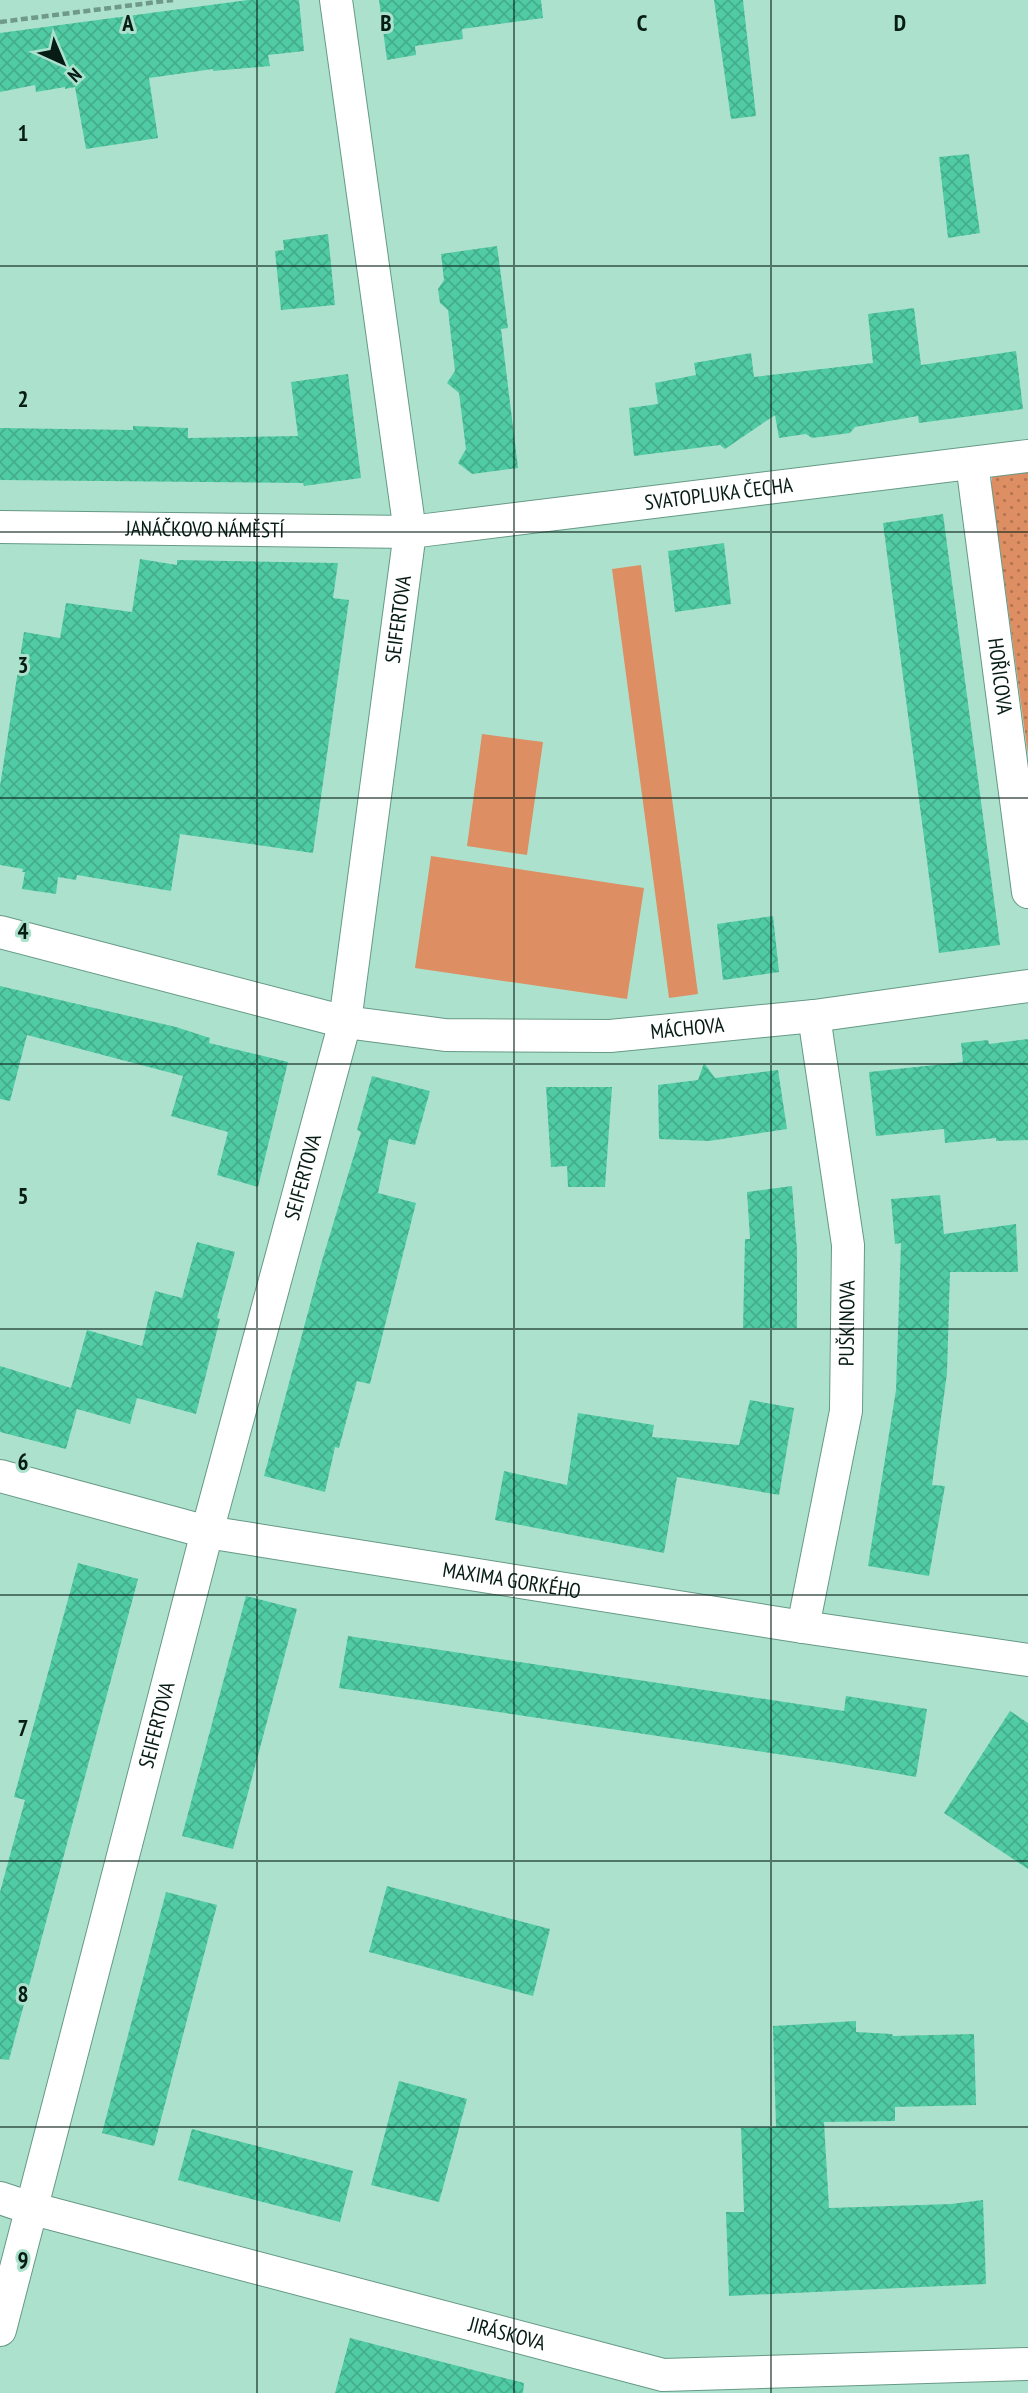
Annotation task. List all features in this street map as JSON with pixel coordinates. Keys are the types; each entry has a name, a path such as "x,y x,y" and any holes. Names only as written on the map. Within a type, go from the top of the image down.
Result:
{"street":[{"name":"SEIFERTOVA","path":"0,2330 208,1532 345,1022 410,532 336,0"},
{"name":"SVATOPLUKA ČECHA","path":"410,532 1028,456"},
{"name":"HOŘICOVA","path":"972,463 1028,892"},
{"name":"JANÁČKOVO NÁMĚSTÍ","path":"0,527 410,532"},
{"path":"0,932 345,1022"},
{"name":"MÁCHOVA","path":"345,1022 445,1035 610,1036 814,1016 1028,986"},
{"name":"PUŠKINOVA","path":"803,1627 846,1410 848,1245 814,1016"},
{"name":"MAXIMA GORKÉHO","path":"0,1476 208,1532 1028,1660"},
{"name":"JIRÁSKOVA","path":"0,2198 663,2375 1028,2364"}],"path":[{"path":"0,22 173,0"}],"shaded area":[{"path":"1028,466 1028,755 991,483 993,473"},
{"path":"641,565 698,994 669,998 612,569"},
{"path":"482,734 543,742 527,855 467,846"},
{"path":"431,856 644,888 627,999 415,968"}],"building":[{"path":"248,0 299,0 304,51 268,55 270,66 213,69 149,78 158,138 86,149 75,87 36,92 35,85 0,92 0,33"},
{"path":"379,0 541,0 543,18 462,29 463,39 415,46 416,55 387,60"},
{"path":"714,0 743,0 756,116 731,119"},
{"path":"969,154 980,233 948,238 939,157"},
{"path":"328,234 335,305 281,310 275,251 284,250 283,240"},
{"path":"497,246 508,328 501,329 518,468 472,474 458,463 466,449 459,393 447,383 455,371 448,310 440,303 438,289 444,280 441,254"},
{"path":"914,308 921,365 1016,351 1023,409 919,423 918,416 855,427 850,433 812,438 806,434 779,438 775,415 725,449 720,445 634,456 629,408 658,404 655,383 696,375 694,363 751,353 754,377 873,363 868,314"},
{"path":"348,374 361,478 304,486 303,483 0,480 0,428 133,430 133,426 188,428 188,438 298,436 291,382"},
{"path":"943,514 1000,945 939,953 883,523"},
{"path":"724,543 731,604 675,612 668,551"},
{"path":"140,559 177,565 177,560 338,563 333,598 349,600 313,853 180,834 171,891 77,875 76,880 58,877 56,894 22,889 25,872 22,872 23,869 0,865 0,786 24,632 60,638 66,603 132,612"},
{"path":"773,916 779,972 723,980 717,924"},
{"path":"0,986 176,1027 210,1038 209,1043 288,1062 258,1187 217,1175 228,1132 171,1116 183,1076 27,1035 10,1101 0,1099"},
{"path":"1028,1039 1028,1140 996,1141 996,1138 945,1143 944,1129 876,1136 869,1072 963,1062 961,1043 988,1040 989,1044"},
{"path":"704,1063 715,1078 778,1070 787,1129 709,1141 659,1139 658,1085 698,1080"},
{"path":"372,1076 430,1091 415,1145 389,1139 378,1193 416,1203 370,1384 357,1381 339,1448 335,1447 325,1492 264,1476 321,1264 361,1132 357,1130"},
{"path":"546,1087 612,1087 605,1187 568,1187 567,1166 551,1167"},
{"path":"792,1186 797,1250 797,1328 743,1328 745,1239 750,1239 747,1192"},
{"path":"940,1195 944,1234 1016,1224 1018,1272 950,1272 947,1373 932,1485 945,1486 929,1576 868,1566 896,1390 901,1243 895,1244 891,1199"},
{"path":"197,1242 235,1252 196,1414 137,1398 130,1424 77,1409 66,1449 0,1432 0,1366 71,1388 87,1330 142,1346 155,1291 182,1298"},
{"path":"750,1400 794,1408 779,1495 677,1477 664,1553 495,1520 504,1471 567,1485 578,1413 654,1425 652,1437 739,1445"},
{"path":"78,1563 138,1579 9,2060 0,2059 0,1892 25,1800 14,1797"},
{"path":"246,1596 297,1609 233,1849 182,1836"},
{"path":"348,1636 844,1711 846,1696 927,1709 916,1777 339,1688"},
{"path":"1010,1711 1028,1723 1028,1869 944,1813"},
{"path":"387,1886 550,1929 533,1996 369,1952"},
{"path":"166,1892 217,1905 154,2146 102,2133"},
{"path":"856,2021 856,2032 893,2036 974,2034 976,2105 895,2107 895,2121 824,2122 829,2208 951,2204 983,2200 986,2284 729,2296 726,2212 744,2212 741,2128 776,2127 773,2026"},
{"path":"399,2081 467,2099 439,2202 371,2185"},
{"path":"192,2129 353,2171 340,2222 178,2180"},
{"path":"350,2338 524,2383 523,2393 335,2393"}]}
